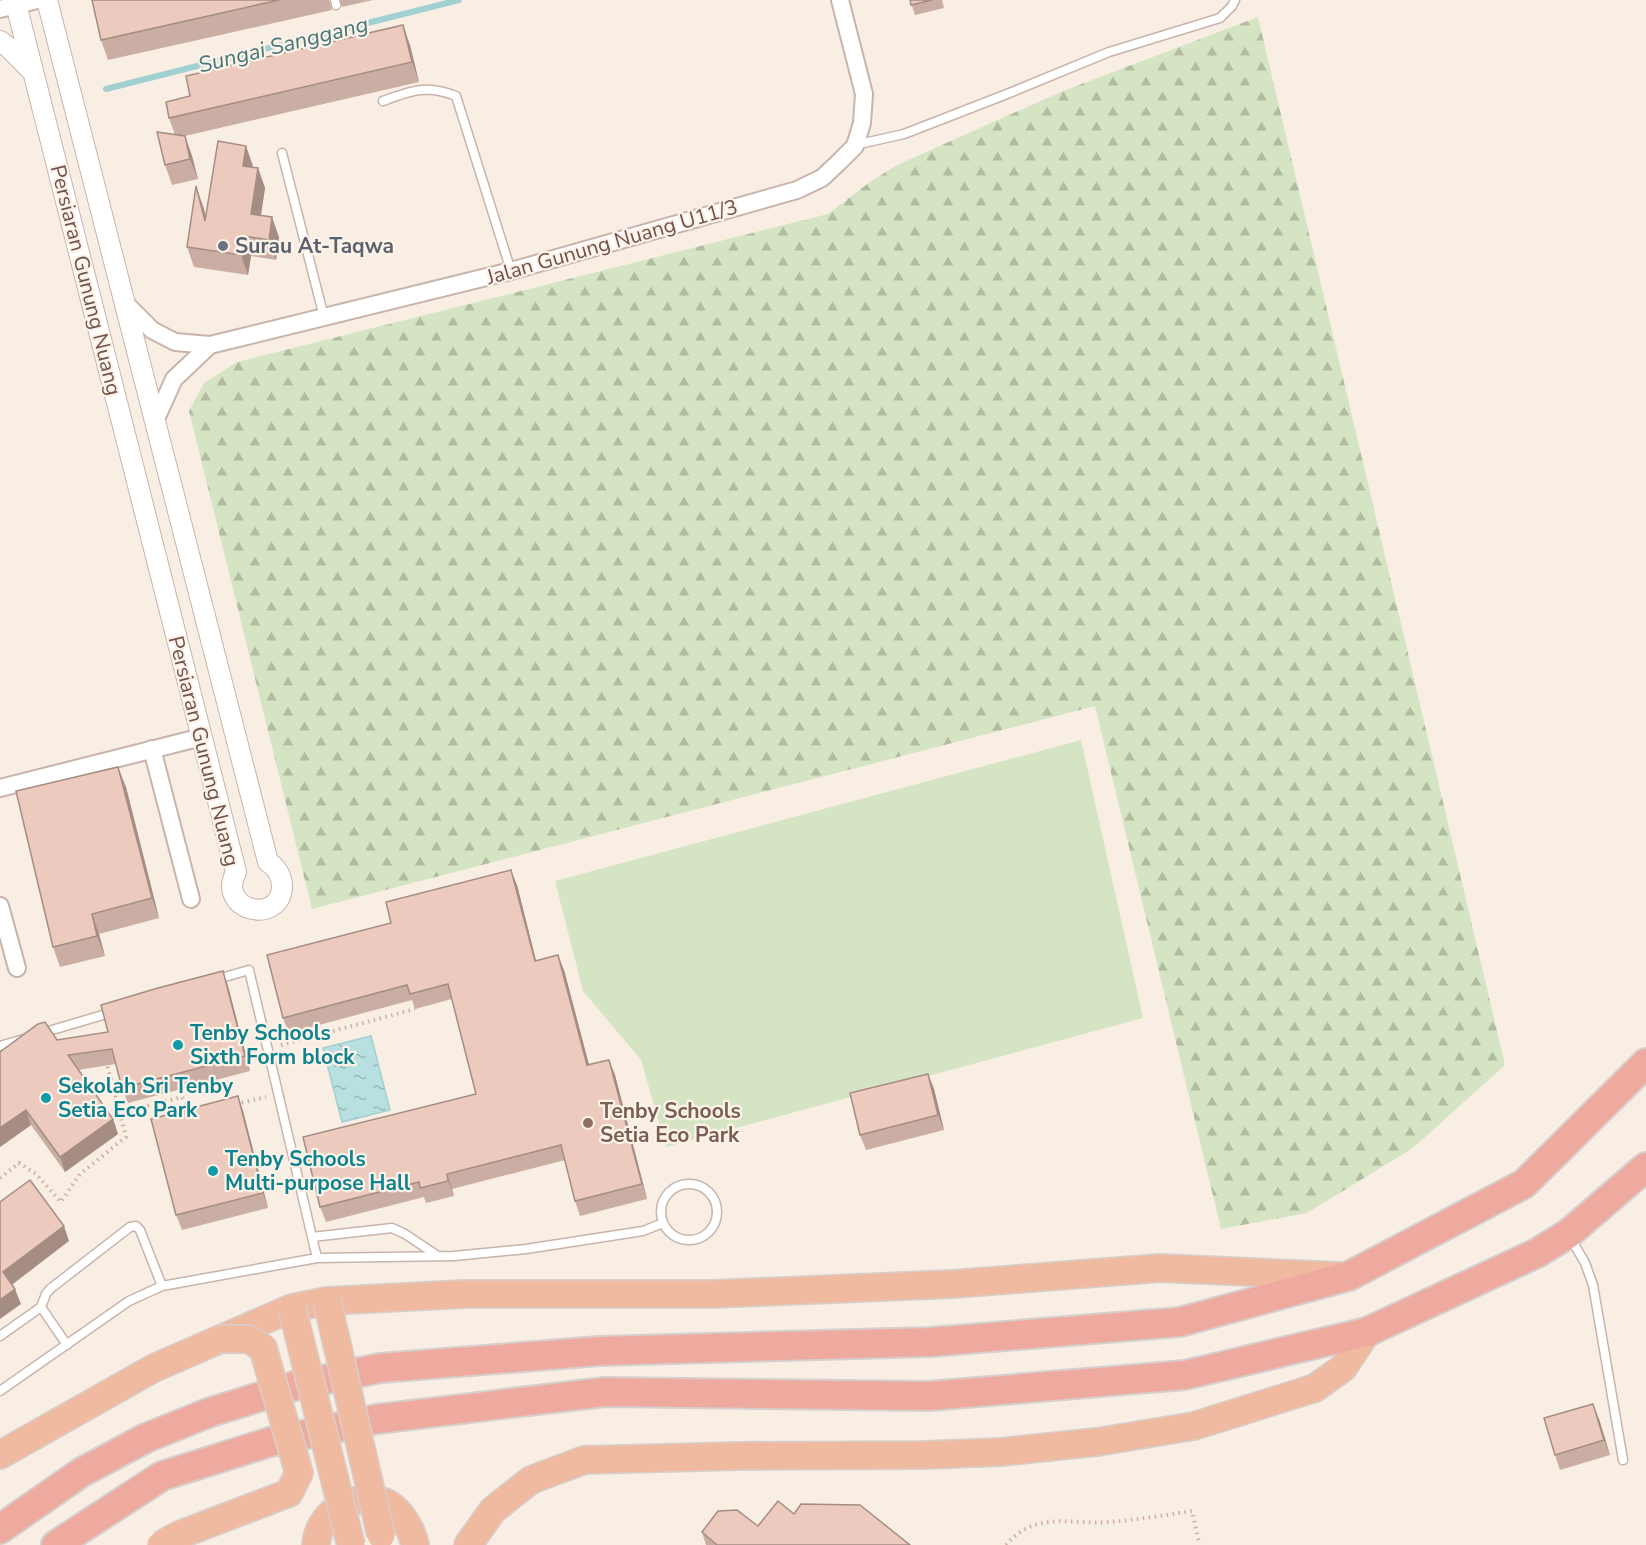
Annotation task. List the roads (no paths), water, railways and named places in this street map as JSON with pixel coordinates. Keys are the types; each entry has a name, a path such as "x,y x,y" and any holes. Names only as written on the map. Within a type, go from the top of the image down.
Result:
{"highway":[{"path":"0,1529 82,1472 146,1438 208,1413 294,1386 380,1368 600,1351 930,1342 1180,1322 1349,1276 1524,1184 1646,1063"},
{"path":"56,1545 162,1476 270,1442 378,1419 605,1392 929,1396 1185,1376 1367,1332 1537,1253 1568,1234 1646,1167"},
{"path":"0,1455 154,1368 292,1308 327,1301 465,1294 712,1294 953,1284 1160,1268 1349,1276"},
{"path":"327,1301 384,1545"},
{"path":"292,1308 351,1545"},
{"path":"468,1545 493,1510 531,1480 584,1460 1001,1452 1097,1442 1194,1426 1315,1388 1343,1368 1367,1332"},
{"path":"161,1545 179,1535 289,1493 299,1473 263,1348 248,1339 219,1340"},
{"path":"316,1545 320,1527 327,1517 338,1508 350,1503 371,1500 379,1500 391,1506 402,1517 416,1545"}],"street":[{"path":"10,5 37,0"},
{"name":"Persiaran Gunung Nuang","path":"10,5 33,73 236,872 232,883 233,891 243,906 260,910 268,908 280,896 281,878 278,870 268,862 47,0"},
{"path":"840,0 864,94 862,123 855,146"},
{"path":"0,41 33,73"},
{"name":"Jalan Gunung Nuang U11/3","path":"125,303 152,330 175,342 210,345 511,271 797,190 822,178 855,146"},
{"name":"Jalan Gunung Nuang U11/3","path":"155,421 174,379 210,345"},
{"path":"0,788 202,737"},
{"path":"152,749 191,899"},
{"path":"0,906 16,968"}],"lane":[{"path":"855,146 904,134 1109,51 1220,18 1235,0"},
{"path":"382,101 415,90 443,91 456,96 511,271"},
{"path":"282,153 324,317"},
{"path":"205,983 249,970 317,1258"},
{"path":"0,1046 117,1011"},
{"path":"689,1184 706,1190 716,1206 714,1223 709,1231 693,1240 684,1240 675,1236 663,1223 662,1205 671,1190 680,1185 689,1184"},
{"path":"0,1391 129,1301 162,1286 317,1258 438,1257 526,1249 643,1231 663,1223"},
{"path":"0,1336 41,1307 50,1289 130,1227 136,1226 140,1230 162,1286"},
{"path":"312,1238 393,1228 438,1257"},
{"path":"1568,1234 1585,1263 1593,1285 1623,1460"},
{"path":"41,1307 67,1345"}],"water":[{"path":"371,1036 390,1110 342,1122 323,1048"}],"waterway":[{"name":"Sungai Sanggang","path":"106,89 459,0"}],"place":[{"name":"Surau At-Taqwa","path":"223,246"},
{"name":"Tenby Schools Sixth Form block","path":"178,1045"},
{"name":"Sekolah Sri Tenby Setia Eco Park","path":"46,1098"},
{"name":"Tenby Schools Setia Eco Park","path":"588,1123"},
{"name":"Tenby Schools Multi-purpose Hall","path":"213,1171"}]}
